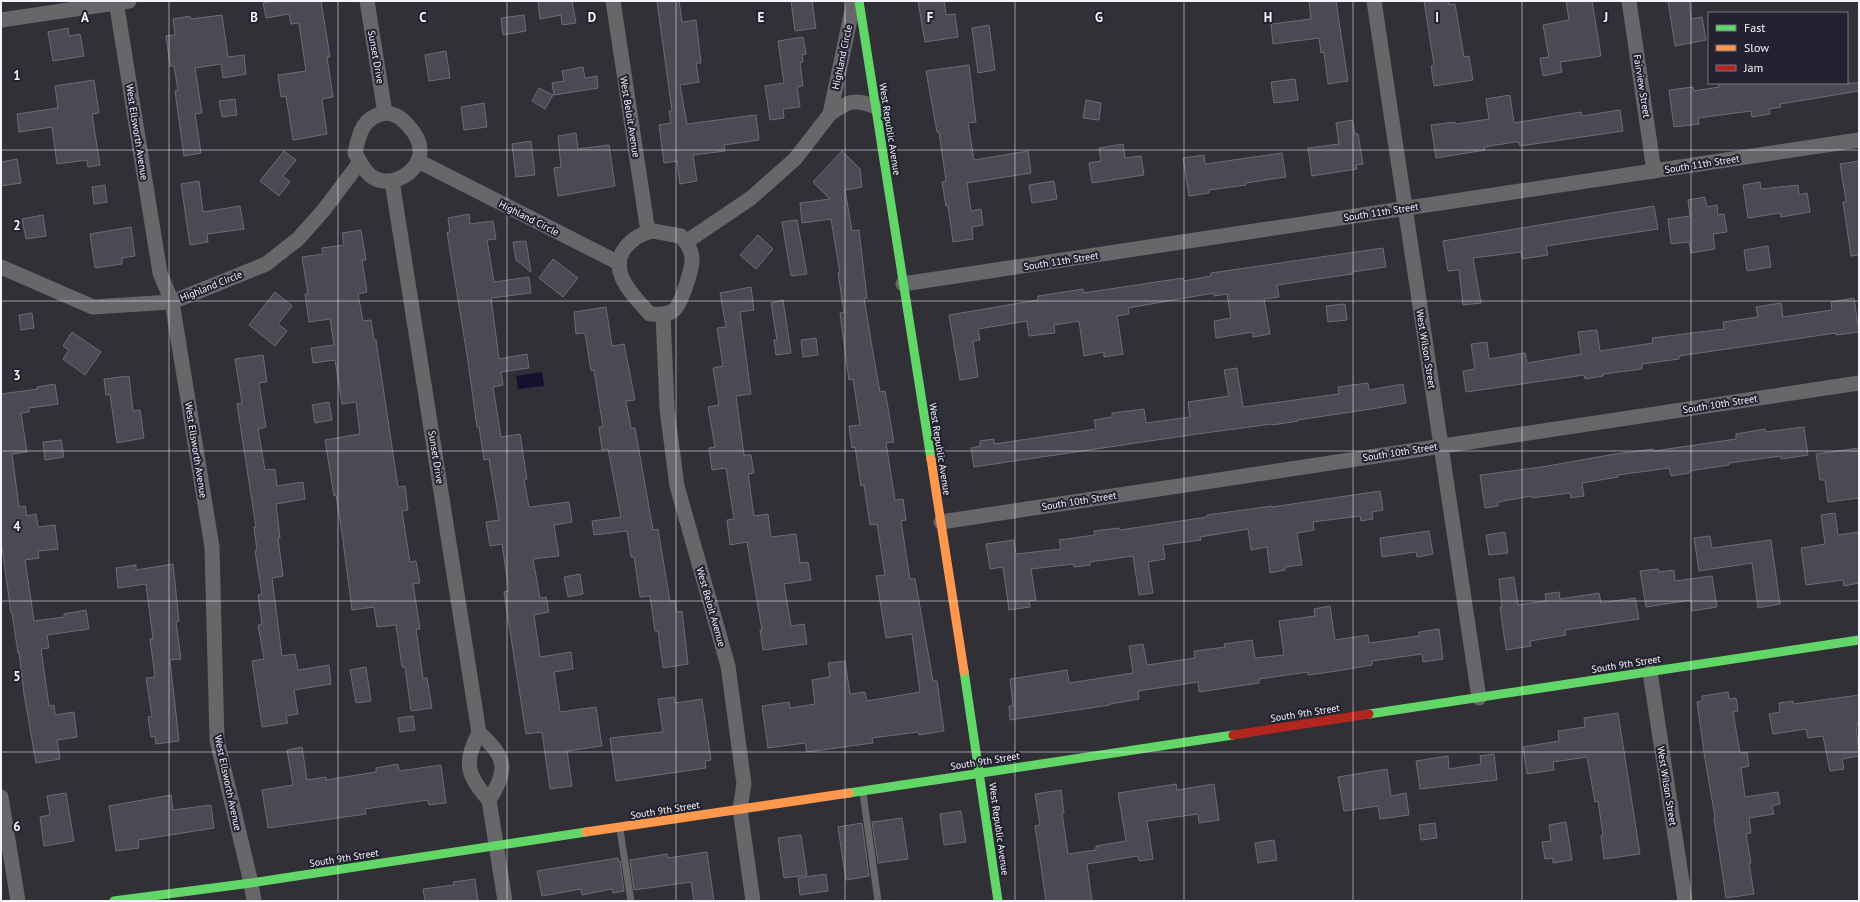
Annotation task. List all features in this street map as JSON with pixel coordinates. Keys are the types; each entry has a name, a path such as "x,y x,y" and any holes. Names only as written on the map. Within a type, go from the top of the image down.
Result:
{"main road":[{"name":"West Republic Avenue","path":"859,1 980,773 998,901"},
{"name":"South 9th Street","path":"114,901 131,900 252,883 620,828 1859,640"}],"street":[{"name":"Sunset Drive","path":"366,1 385,113"},
{"name":"West Beloit Avenue","path":"613,1 648,232"},
{"name":"Highland Circle","path":"830,114 854,1"},
{"name":"West Wilson Street","path":"1374,1 1479,698"},
{"name":"Fairview Street","path":"1629,1 1654,171"},
{"path":"1,20 120,2"},
{"name":"West Ellsworth Avenue","path":"120,2 160,273 172,302 212,547 217,740 252,883 254,901"},
{"name":"Highland Circle","path":"686,242 751,198 790,164 830,114 843,104 854,101 864,102 876,107"},
{"path":"385,113 397,114 412,130 419,142 420,150 418,161 403,177 392,181 381,181 372,177 360,162 356,153 358,142 366,122 374,115 385,113"},
{"name":"South 11th Street","path":"904,284 1859,140"},
{"name":"Highland Circle","path":"418,161 619,263"},
{"name":"Highland Circle","path":"1,267 93,307 172,302 266,264 298,239 323,211 360,162"},
{"name":"Sunset Drive","path":"392,181 479,733"},
{"path":"648,232 660,232 681,236 686,242 690,246 692,260 683,293 674,310 663,315 650,314 631,293 620,270 619,263 622,252 630,241 641,234 648,232"},
{"name":"West Beloit Avenue","path":"663,315 667,409 677,486 728,666 744,784 740,809 753,901"},
{"name":"South 10th Street","path":"940,522 1859,383"},
{"name":"West Wilson Street","path":"1650,672 1685,901"},
{"path":"489,800 498,786 502,775 502,764 491,743 479,733 473,744 468,768 474,783 489,800 505,901"},
{"path":"1,797 18,901"}],"lane":[{"path":"863,791 878,901"},
{"path":"620,828 630,901"}],"shaded area":[{"path":"542,372 544,386 518,389 516,376"}],"building":[{"path":"275,1 321,1 330,57 327,57 333,97 322,99 327,134 293,140 286,96 281,97 278,75 306,71 299,23 291,24 289,14 266,18 263,3"},
{"path":"538,1 572,1 576,23 562,25 561,15 540,19"},
{"path":"657,1 679,1 682,22 696,20 701,63 696,63 699,82 680,85 687,124 756,115 759,140 724,145 725,151 693,155 697,181 680,184 677,161 664,163 659,125 671,123 669,111 672,111"},
{"path":"791,1 812,1 816,28 795,31"},
{"path":"918,1 944,1 946,15 955,14 958,37 925,42"},
{"path":"1309,1 1336,1 1348,81 1328,84 1324,52 1321,53 1319,38 1273,44 1271,24 1311,19"},
{"path":"1424,1 1449,1 1449,5 1455,4 1464,57 1469,56 1473,80 1434,86 1431,66 1434,65"},
{"path":"1566,1 1592,1 1601,56 1560,62 1562,72 1543,76 1540,58 1549,57 1543,25 1569,20"},
{"path":"1668,1 1689,1 1691,19 1702,17 1706,40 1675,46"},
{"path":"222,15 228,57 244,55 246,74 223,78 221,64 195,68 202,113 195,114 201,153 184,156 175,91 178,90 174,66 170,66 166,36 175,35 173,19 190,16 191,19"},
{"path":"524,15 526,31 503,35 501,18"},
{"path":"989,25 995,70 978,73 972,28"},
{"path":"68,28 69,36 80,34 84,56 53,61 48,32"},
{"path":"803,37 806,54 802,55 803,62 800,63 803,86 797,87 800,107 783,109 784,118 770,120 765,86 784,83 778,41"},
{"path":"446,51 450,78 429,81 425,55"},
{"path":"969,65 976,122 968,123 974,160 1028,151 1031,173 967,183 971,211 981,209 983,225 972,227 973,239 953,242 948,206 946,206 942,182 946,181 939,132 937,132 926,71"},
{"path":"583,67 585,78 597,76 598,88 554,95 552,83 564,81 562,71"},
{"path":"1295,79 1298,100 1274,103 1271,82"},
{"path":"94,80 99,113 92,114 100,165 88,167 87,160 57,164 52,127 19,132 17,114 58,108 55,86"},
{"path":"1859,83 1859,91 1780,104 1781,107 1769,109 1770,114 1752,117 1751,111 1698,118 1699,124 1674,127 1669,90 1693,87 1694,91 1719,87 1719,84"},
{"path":"539,88 553,95 545,109 532,101"},
{"path":"1510,95 1514,123 1581,112 1582,116 1620,110 1623,131 1520,146 1519,142 1515,142 1484,147 1485,150 1436,158 1431,125 1455,122 1456,124 1489,119 1486,99"},
{"path":"235,99 237,115 222,117 219,101"},
{"path":"1086,100 1101,103 1099,120 1083,118"},
{"path":"484,103 487,127 464,130 461,107"},
{"path":"1352,120 1355,134 1358,134 1363,164 1356,165 1357,169 1312,176 1308,148 1339,144 1336,123"},
{"path":"576,133 578,149 609,145 615,186 558,196 554,168 561,167 558,136"},
{"path":"531,141 535,175 516,177 512,144"},
{"path":"1123,144 1125,158 1141,156 1144,175 1092,183 1089,163 1101,161 1099,148"},
{"path":"284,151 296,160 283,176 290,182 279,196 260,181"},
{"path":"842,151 860,169 862,187 845,190 852,231 859,230 867,298 864,298 872,347 880,392 885,391 894,442 886,443 895,500 903,499 906,520 901,521 910,579 915,579 933,681 937,681 944,731 919,735 918,732 872,738 873,743 807,752 805,743 768,748 762,706 789,702 790,708 815,704 812,680 830,677 828,663 845,661 850,694 865,692 867,701 920,692 912,634 886,638 876,576 885,575 877,524 870,525 864,485 861,486 855,447 852,448 849,426 860,425 853,379 849,380 840,313 844,312 838,273 840,273 831,219 802,223 800,203 830,199 813,182"},
{"path":"1282,153 1286,177 1245,183 1246,185 1209,190 1209,193 1189,196 1183,158 1204,155 1205,164"},
{"path":"17,159 21,183 1,186 1,162"},
{"path":"1859,161 1859,255 1851,256 1843,202 1846,201 1840,164"},
{"path":"199,181 203,212 240,206 244,229 207,234 208,242 190,245 181,184"},
{"path":"1054,181 1057,199 1032,203 1029,185"},
{"path":"1760,182 1761,189 1798,185 1799,195 1807,193 1810,212 1781,217 1780,213 1748,218 1743,185"},
{"path":"105,185 107,202 94,204 92,187"},
{"path":"1705,197 1707,207 1717,205 1718,215 1724,214 1727,232 1713,234 1715,249 1691,253 1689,242 1671,244 1668,219 1690,216 1688,200"},
{"path":"1654,206 1658,229 1546,246 1548,255 1522,259 1521,252 1473,258 1481,303 1463,305 1459,270 1448,271 1443,241"},
{"path":"469,214 470,224 493,221 496,239 487,240 494,282 529,277 531,293 491,298 499,359 527,354 529,368 501,372 503,385 493,387 501,437 520,434 527,479 524,480 529,507 569,502 572,522 554,525 559,556 533,559 540,598 546,597 549,612 534,615 540,657 571,652 573,669 554,672 560,712 596,707 602,746 567,751 572,786 550,789 542,732 526,734 504,592 509,591 502,544 490,546 486,522 499,520 489,459 484,460 479,427 477,427 447,232 450,232 448,218"},
{"path":"43,215 46,236 26,239 22,219"},
{"path":"797,220 807,274 791,276 782,222"},
{"path":"131,227 135,256 122,258 122,264 95,268 90,234"},
{"path":"361,230 366,260 362,260 367,292 358,294 363,321 371,320 374,340 376,340 398,487 405,486 408,510 402,511 410,562 416,561 420,583 413,584 420,629 416,629 423,678 427,678 432,708 411,711 405,667 402,667 396,625 377,627 374,607 352,610 336,495 334,496 325,440 360,434 356,402 342,404 335,360 313,363 311,348 334,345 330,319 309,322 305,294 308,294 302,257 323,254 322,248 344,245 342,233"},
{"path":"758,235 773,249 756,269 740,255"},
{"path":"526,241 531,272 516,260 513,242"},
{"path":"1768,246 1771,267 1747,271 1744,250"},
{"path":"1383,248 1386,267 1352,272 1352,274 1277,285 1279,297 1264,299 1270,334 1253,337 1253,332 1216,338 1214,321 1231,318 1227,294 1214,296 1214,293 1128,308 1129,314 1117,316 1123,354 1104,357 1104,352 1084,356 1079,321 1054,325 1055,333 1029,336 1027,321 978,329 980,340 973,341 978,377 960,380 949,315 1038,300 1038,296 1083,289 1083,293 1183,278 1184,281 1211,276 1211,273"},
{"path":"553,259 578,278 563,297 539,278"},
{"path":"751,287 754,310 740,312 751,394 736,396 744,455 751,455 754,473 748,474 754,516 768,514 771,537 796,534 800,563 808,562 811,580 784,584 791,626 804,624 807,644 763,650 760,630 762,630 747,542 730,545 727,520 734,519 726,468 712,470 709,448 715,447 708,407 719,405 713,368 723,366 717,328 726,327 720,293"},
{"path":"275,292 292,306 278,324 287,331 275,346 249,325"},
{"path":"1854,298 1859,332 1836,335 1836,333 1679,356 1679,359 1642,364 1642,369 1603,374 1603,376 1585,379 1584,375 1466,392 1463,371 1475,369 1471,344 1487,342 1489,359 1525,353 1527,363 1581,354 1578,332 1597,330 1600,351 1653,343 1652,338 1724,329 1723,322 1758,317 1756,307 1781,303 1783,317 1832,310 1831,302"},
{"path":"783,300 791,353 776,355 774,340 777,340 771,303"},
{"path":"1345,304 1347,320 1328,322 1326,306"},
{"path":"606,307 612,346 624,344 635,400 626,401 631,428 635,428 653,530 658,529 670,601 675,601 677,612 682,611 688,664 663,668 658,631 655,631 650,596 640,597 634,557 631,557 627,531 594,535 592,521 621,517 608,449 602,450 599,427 603,427 594,370 591,371 585,333 576,334 574,312"},
{"path":"32,313 34,328 21,330 19,315"},
{"path":"72,332 101,352 85,375 63,359 69,350 63,346"},
{"path":"816,338 818,355 803,357 801,340"},
{"path":"263,355 267,382 259,383 266,427 258,429 265,470 275,469 277,486 303,482 305,499 276,504 280,538 278,538 283,576 272,578 282,656 295,654 298,670 329,665 331,684 294,690 298,714 286,716 288,723 262,727 252,661 264,659 258,625 262,624 258,595 262,594 255,551 257,550 254,527 256,527 237,404 242,403 235,359"},
{"path":"1237,368 1243,407 1339,394 1338,387 1368,383 1369,390 1403,384 1406,403 1272,425 1197,434 974,467 971,448 980,446 980,441 994,439 994,444 1096,429 1094,420 1112,417 1112,413 1144,409 1146,423 1190,417 1188,402 1229,396 1224,370"},
{"path":"129,376 133,411 140,410 144,438 117,443 110,394 106,395 104,379"},
{"path":"55,384 58,404 29,408 29,412 21,413 27,452 12,454 19,507 25,506 27,516 36,514 38,527 55,525 58,549 38,551 39,558 25,560 34,621 64,617 64,614 86,610 89,629 47,635 49,648 41,649 49,706 54,705 55,715 74,712 77,737 57,740 60,759 36,763 24,694 19,652 18,653 11,613 1,540 1,394 38,389 37,387"},
{"path":"329,402 332,420 315,423 312,405"},
{"path":"1804,427 1808,455 1781,459 1781,456 1729,463 1729,465 1689,471 1689,473 1671,476 1669,468 1618,475 1618,477 1582,483 1584,496 1571,498 1570,493 1532,498 1531,496 1498,502 1498,506 1485,508 1480,475 1542,467 1615,454 1653,449 1654,451 1736,439 1736,434 1765,429 1765,432"},
{"path":"61,440 64,457 45,460 43,442"},
{"path":"1859,448 1859,498 1828,502 1825,480 1820,480 1816,454"},
{"path":"1380,491 1383,510 1372,512 1373,519 1361,521 1360,516 1313,522 1314,530 1297,533 1302,565 1285,567 1285,570 1270,573 1267,547 1251,550 1248,529 1200,537 1201,540 1163,545 1165,559 1148,562 1153,593 1139,595 1133,556 1090,562 1090,565 1074,567 1073,564 1031,569 1036,600 1029,601 1030,607 1009,610 1003,567 990,569 986,544 1014,540 1016,554 1061,549 1059,540 1095,535 1094,531 1119,528 1120,530 1207,517 1207,515"},
{"path":"1835,513 1838,535 1859,532 1859,583 1844,586 1843,580 1806,585 1801,548 1825,544 1821,515"},
{"path":"1429,531 1433,554 1417,557 1416,552 1382,557 1380,538"},
{"path":"1505,532 1508,553 1489,555 1486,535"},
{"path":"1710,536 1712,548 1771,540 1780,604 1758,608 1752,563 1699,571 1694,538"},
{"path":"173,564 179,621 176,622 181,659 170,660 179,741 156,744 155,736 151,737 148,717 152,716 146,678 155,677 150,639 153,639 146,584 118,588 116,568 136,565 136,570"},
{"path":"1658,569 1659,572 1674,570 1675,581 1712,576 1717,607 1692,611 1691,600 1646,607 1640,571"},
{"path":"580,574 583,594 568,597 564,577"},
{"path":"1514,577 1518,605 1546,601 1545,594 1559,592 1560,599 1599,593 1601,603 1635,598 1639,619 1565,630 1566,635 1530,641 1531,646 1506,650 1500,607 1502,607 1499,579"},
{"path":"1330,606 1335,640 1368,635 1369,643 1419,636 1419,632 1439,629 1443,659 1423,662 1422,654 1372,661 1372,665 1337,671 1308,675 1308,672 1259,679 1259,683 1199,692 1198,682 1138,691 1139,699 1110,705 1010,720 1009,706 1013,706 1010,679 1067,670 1069,683 1133,673 1129,646 1143,644 1147,665 1195,658 1194,651 1225,647 1224,644 1252,640 1255,658 1284,655 1279,621 1315,616 1314,609"},
{"path":"366,667 371,701 356,703 350,670"},
{"path":"1728,692 1729,699 1736,698 1738,711 1733,712 1740,753 1747,752 1749,766 1741,768 1745,797 1778,792 1780,804 1772,806 1774,814 1749,818 1751,833 1746,834 1754,894 1726,898 1697,702 1702,701 1702,696"},
{"path":"1859,695 1859,724 1856,725 1859,756 1842,759 1844,769 1830,771 1823,736 1808,738 1806,729 1773,734 1769,714 1780,712 1779,703 1793,701 1793,704"},
{"path":"674,697 675,703 702,699 711,760 705,761 706,768 616,781 610,738 663,732 658,699"},
{"path":"1618,713 1640,854 1604,859 1601,836 1603,835 1598,801 1595,802 1587,757 1553,762 1554,770 1527,774 1523,747 1559,741 1558,731 1585,727 1584,718"},
{"path":"413,716 415,730 400,732 398,718"},
{"path":"302,747 307,780 326,777 326,780 376,772 376,768 398,764 399,771 441,765 446,803 429,805 428,800 365,809 366,814 268,828 262,790 293,785 287,750"},
{"path":"1494,754 1497,780 1420,789 1416,761 1448,756 1449,769 1481,764 1480,756"},
{"path":"1387,769 1391,796 1406,793 1409,815 1380,819 1378,806 1344,811 1338,777"},
{"path":"1176,784 1177,790 1214,784 1219,820 1199,823 1198,814 1147,821 1153,859 1139,861 1138,856 1087,864 1092,901 1046,901 1035,826 1040,825 1035,794 1061,790 1064,813 1062,813 1068,854 1096,850 1096,846 1126,841 1118,793"},
{"path":"66,793 74,841 44,846 40,817 50,815 47,796"},
{"path":"171,795 173,810 211,805 214,828 138,840 139,848 116,851 109,806"},
{"path":"961,811 966,842 944,845 940,814"},
{"path":"902,818 908,859 878,863 872,822"},
{"path":"1566,822 1572,860 1553,863 1553,858 1545,859 1542,842 1551,841 1549,825"},
{"path":"862,823 869,876 846,880 838,827"},
{"path":"1435,823 1437,838 1421,840 1419,825"},
{"path":"801,835 807,875 784,878 778,838"},
{"path":"1274,840 1277,860 1258,863 1255,843"},
{"path":"707,852 714,901 694,901 691,882 634,890 630,860 667,854 668,858"},
{"path":"618,858 618,861 620,861 624,891 613,893 612,889 582,895 581,889 542,896 537,871"},
{"path":"826,874 828,891 800,895 798,878"},
{"path":"475,879 478,901 425,901 423,889 454,885 453,882"}],"traffic: fast":[{"path":"859,1 931,459"},
{"path":"1369,714 1859,640"},
{"path":"964,671 998,901"},
{"path":"849,793 1233,735"},
{"path":"114,901 251,883 586,832"}],"traffic: slow":[{"path":"931,459 964,671"},
{"path":"586,832 849,793"}],"traffic: jam":[{"path":"1233,735 1369,714"}]}
